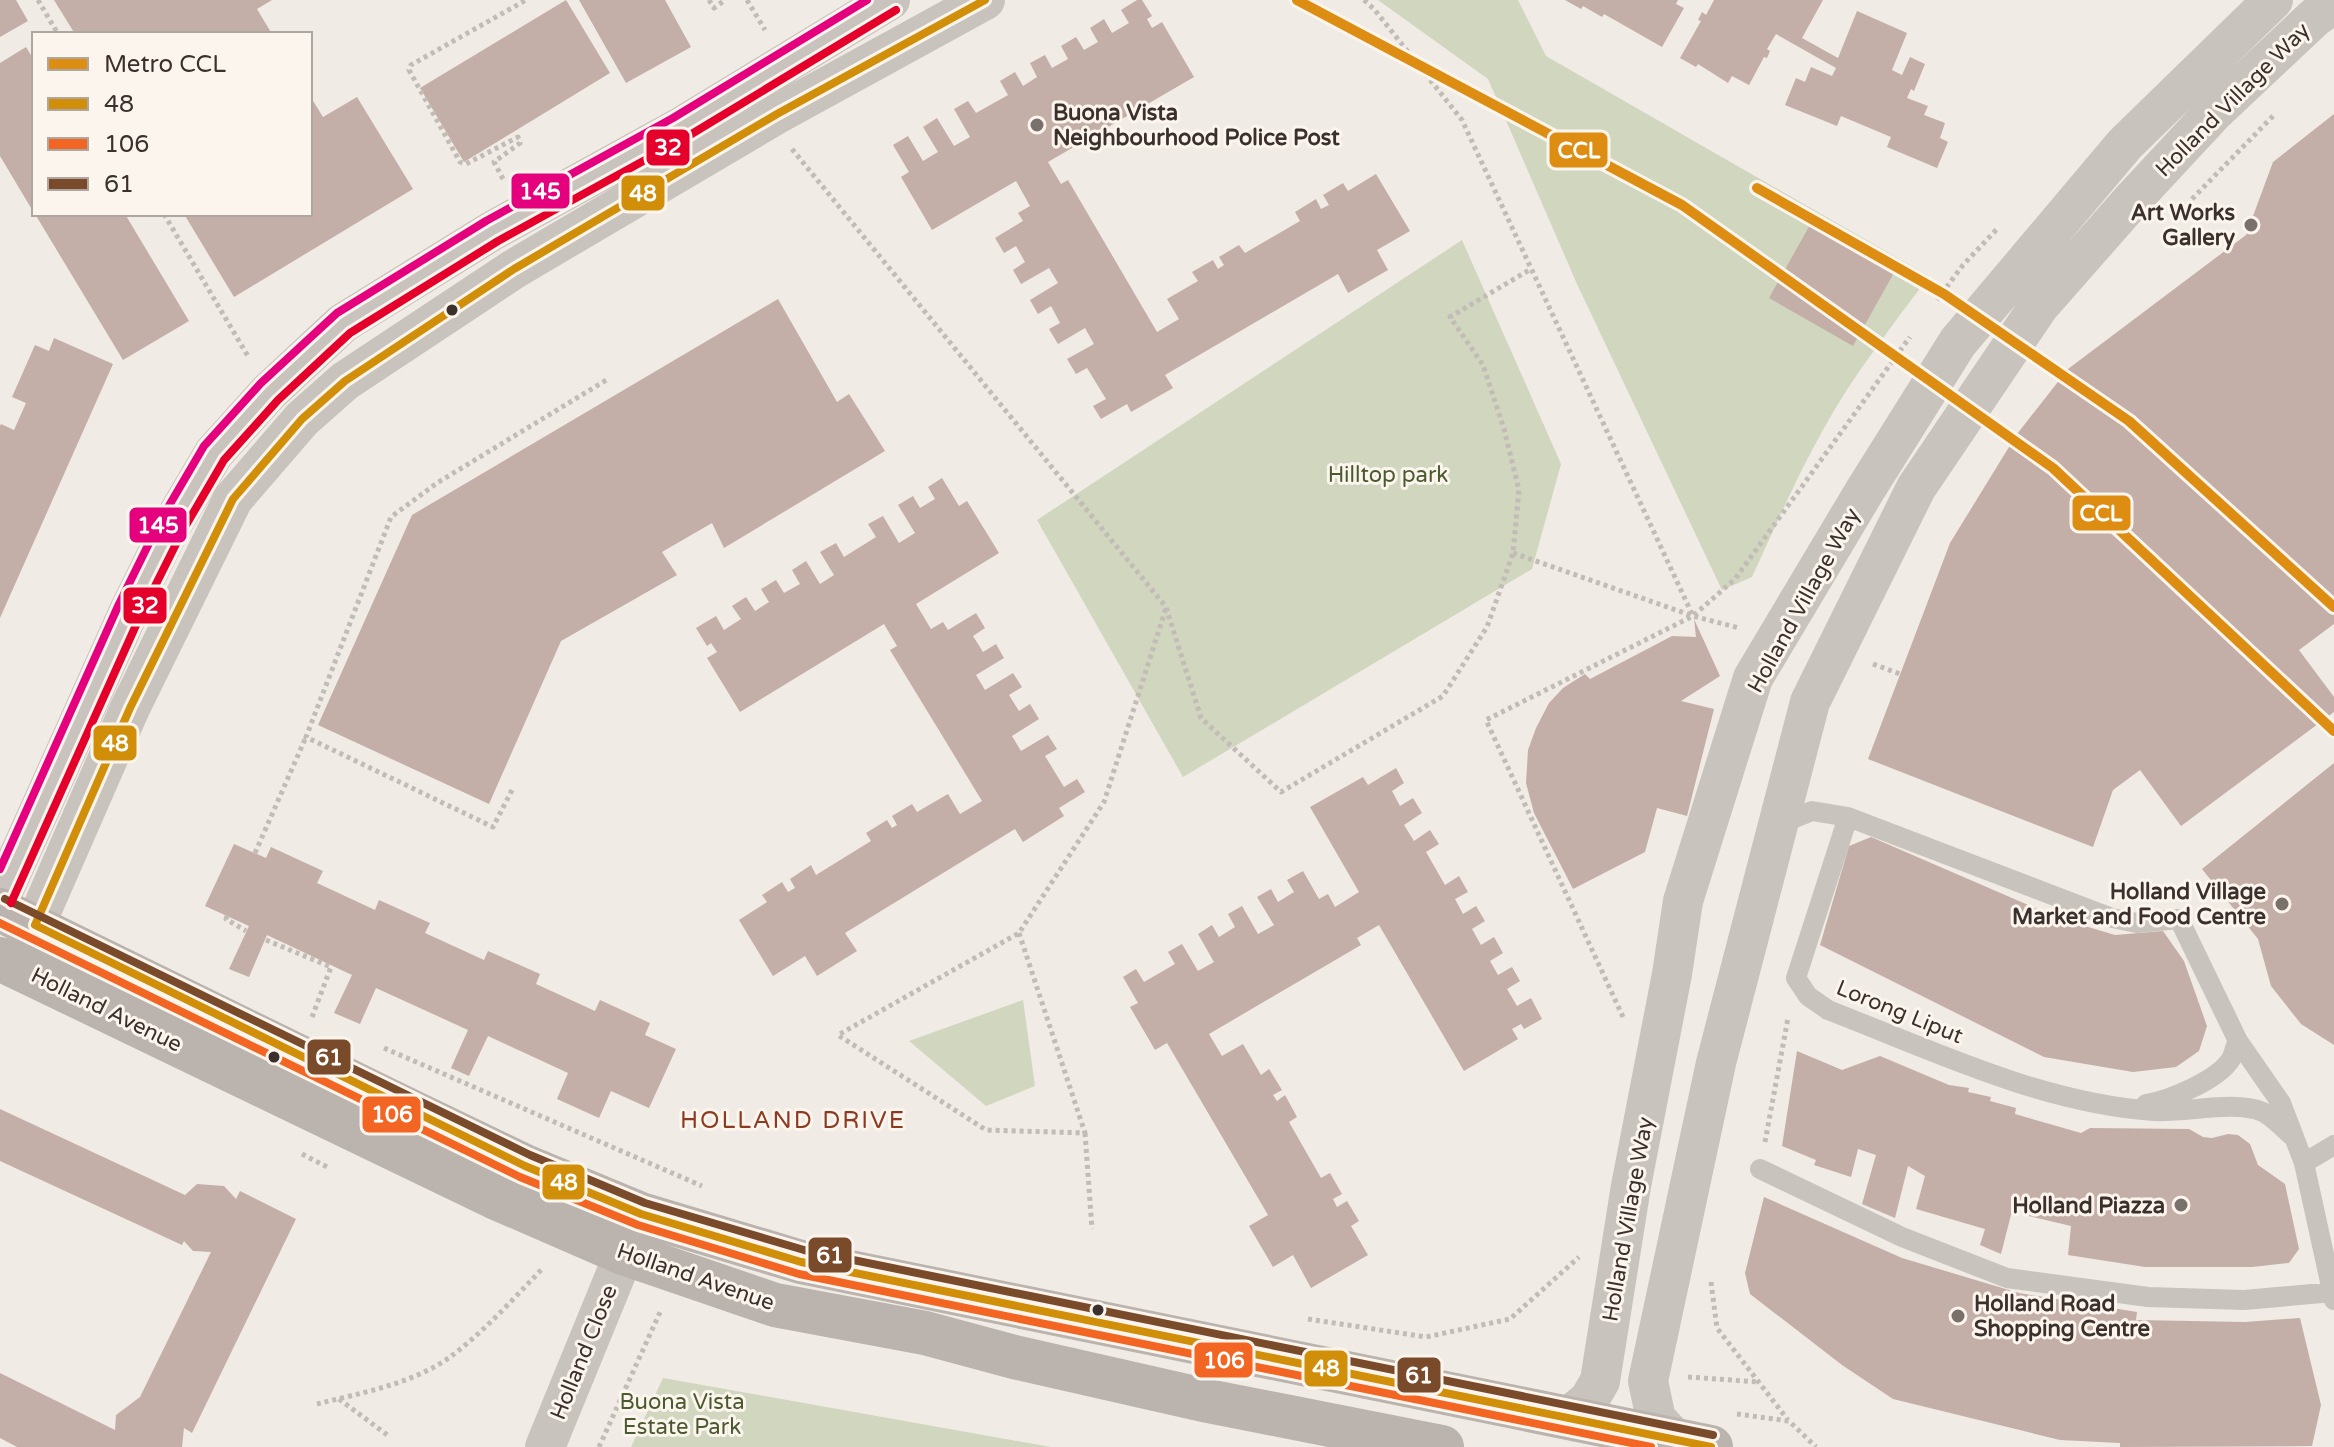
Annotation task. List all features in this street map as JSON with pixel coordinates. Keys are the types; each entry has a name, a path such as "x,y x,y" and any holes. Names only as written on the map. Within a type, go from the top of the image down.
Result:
{"street":[{"path":"0,898 130,609 171,526 214,453 269,392 343,323 492,231 679,128 890,0"},
{"path":"9,963 18,917 130,708 233,499 302,419 345,381 514,269 777,114 985,0"},
{"name":"Holland Village Way","path":"1567,1418 1589,1400 1600,1381 1631,1186 1683,901 1753,678 1958,342 2125,144 2273,0"},
{"name":"Holland Village Way","path":"1706,1433 1656,1419 1648,1381 1716,1063 1810,702 1916,488 2039,306 2214,112 2318,7"},
{"name":"Holland Avenue","path":"18,917 387,1122 494,1197 623,1253 775,1305 925,1333 1014,1357 1208,1401 1442,1447"},
{"name":"Holland Avenue","path":"9,963 299,1104 387,1122 525,1166 641,1214 801,1262 1567,1418 1706,1433"},
{"name":"Holland Close","path":"545,1447 641,1214"}],"lane":[{"path":"1760,1169 1902,1237 2007,1278 2148,1297 2244,1300 2333,1295 2304,1163 2281,1103 2238,1041 2179,919 2137,923 2112,918 1848,817 1812,811 1776,825"},
{"path":"1796,978 1848,817"},
{"name":"Lorong Liput","path":"1796,978 1808,996 1828,1010 2016,1082 2114,1104 2182,1112 2243,1107 2264,1113 2292,1135"},
{"name":"Lorong Liput","path":"2114,1104 2140,1105 2181,1094 2230,1061 2238,1041"},
{"path":"2304,1163 2334,1145"}],"path":[{"path":"38,0 57,32"},
{"path":"494,162 520,143 518,137 463,164 409,70 411,65 526,0"},
{"path":"709,0 714,8 725,0"},
{"path":"1364,0 1462,120 1693,616 1513,553"},
{"path":"2188,203 2284,105"},
{"path":"792,149 1166,607 1201,718 1281,792 1443,696 1487,627 1513,553 1519,490 1504,429 1483,365 1450,317 1531,269"},
{"path":"165,216 254,367"},
{"path":"255,853 306,737 391,517 437,483 608,379"},
{"path":"1085,1133 986,1130 838,1035 1019,933 1104,802 1166,607"},
{"path":"306,737 493,827 512,790"},
{"path":"227,916 226,919 246,931"},
{"path":"1019,933 1085,1133 1092,1229"},
{"path":"266,940 331,967 312,1017"},
{"path":"1760,1169 1796,978"},
{"path":"299,1011 326,1023"},
{"path":"383,1048 710,1189"},
{"path":"317,1404 394,1384 448,1358 492,1320 543,1268"},
{"path":"1710,1273 1717,1328 1789,1421 1816,1447"},
{"path":"599,1447 661,1310"},
{"path":"1306,1319 1426,1337"},
{"path":"1679,1376 1759,1382"},
{"path":"339,1398 390,1437"},
{"path":"1706,1433 1789,1421"}],"green space":[{"path":"1378,0 1518,0 1546,56 1929,276 1836,408 1786,502 1752,577 1722,590 1577,284 1488,79"},
{"name":"Hilltop park","path":"1462,240 1561,464 1532,569 1183,777 1037,520"},
{"path":"1023,1000 1035,1086 986,1106 909,1041"},
{"name":"Buona Vista Estate Park","path":"663,1378 1051,1447 631,1447"}],"building":[{"path":"0,0 16,0 28,21 0,37"},
{"path":"54,0 272,0 257,9 271,32 74,32"},
{"path":"566,0 610,73 464,162 420,88"},
{"path":"579,0 665,0 691,47 626,83"},
{"path":"1142,0 1152,16 1147,19 1152,28 1162,22 1194,77 1048,162 1061,184 1068,180 1157,332 1179,319 1167,299 1198,281 1192,272 1213,260 1218,269 1224,265 1219,257 1239,245 1245,253 1300,221 1295,212 1316,199 1321,209 1329,205 1323,195 1343,183 1348,191 1376,174 1410,231 1377,250 1388,270 1348,293 1338,274 1165,375 1173,388 1131,412 1127,404 1101,419 1093,406 1106,399 1087,368 1076,374 1067,359 1094,344 1085,328 1058,344 1049,329 1060,323 1051,306 1038,314 1030,300 1058,283 1049,268 1021,284 1013,270 1025,262 1016,246 1004,253 995,238 1023,221 1018,213 1030,206 1016,181 932,230 901,177 909,172 893,145 908,136 923,161 938,152 923,127 937,118 954,146 970,137 954,109 968,101 976,113 1008,95 1000,81 1015,72 1023,86 1037,77 1030,63 1045,55 1052,68 1068,59 1061,46 1076,37 1084,50 1098,42 1090,28 1104,19 1112,33 1129,23 1121,10"},
{"path":"1565,0 1678,0 1676,4 1684,8 1662,47 1604,14 1602,17"},
{"path":"1714,0 1823,0 1802,38 1838,58 1857,11 1907,33 1892,70 1902,75 1910,57 1925,64 1914,91 1911,89 1907,98 1928,106 1924,115 1945,123 1940,138 1948,142 1937,168 1887,147 1891,137 1841,116 1837,126 1785,105 1796,78 1805,82 1811,67 1832,76 1836,68 1776,34 1767,49 1770,51 1767,58 1764,57 1749,85 1732,76 1728,83 1698,64 1696,67 1680,58 1701,21 1698,20 1702,12 1706,15"},
{"path":"26,47 32,57 32,210 0,156 0,63"},
{"path":"357,97 413,189 234,297 185,216 312,216 312,99 323,117"},
{"path":"2334,114 2334,624 2299,650 2334,697 2334,712 2181,826 2140,770 2113,790 2093,847 1868,759 1950,543 2017,434 2068,369 2246,235 2273,162"},
{"path":"36,216 126,216 189,321 123,360"},
{"path":"1811,223 1895,271 1853,346 1769,298"},
{"path":"778,299 837,402 849,394 885,451 724,548 712,523 662,552 677,575 561,641 489,804 318,725 412,515"},
{"path":"54,338 113,364 0,618 0,426 14,430 26,403 12,397 35,345 49,351"},
{"path":"942,478 959,506 967,501 999,553 916,604 931,629 943,622 948,630 976,613 985,628 973,636 983,652 996,644 1004,658 976,675 985,690 1013,673 1022,687 1009,695 1019,711 1030,704 1039,719 1012,736 1021,751 1048,735 1057,749 1045,756 1064,787 1077,779 1085,792 1059,808 1064,816 1023,842 1015,829 845,933 857,951 817,976 805,956 773,976 739,920 767,902 762,895 782,882 788,892 795,888 790,879 811,865 816,875 871,841 866,833 887,820 892,828 897,825 892,816 912,804 917,812 948,794 960,814 982,801 890,650 897,646 884,624 740,712 707,658 717,652 711,643 707,646 696,628 716,616 724,630 741,619 732,606 746,597 755,611 769,602 761,589 776,580 784,593 800,584 792,570 806,561 820,584 834,575 820,552 836,543 844,557 876,537 868,524 883,516 899,543 915,533 898,505 913,496 920,508 935,499 928,487"},
{"path":"1694,619 1720,676 1681,701 1714,709 1687,816 1657,808 1645,852 1573,889 1534,813 1526,783 1528,750 1536,728 1549,703 1563,688 1585,674 1590,679 1672,636 1696,637"},
{"name":"Holland Village Market and Food Centre","path":"2334,763 2334,1045 2301,1024 2271,986 2258,939 2202,869"},
{"path":"1396,768 1404,783 1392,791 1400,806 1413,798 1422,813 1404,825 1414,841 1430,830 1439,844 1426,852 1445,885 1459,876 1468,892 1455,899 1463,914 1476,906 1485,921 1472,929 1481,945 1494,937 1503,953 1490,961 1498,975 1512,967 1520,981 1507,989 1517,1006 1531,998 1542,1019 1524,1029 1521,1024 1512,1029 1518,1039 1464,1071 1379,925 1357,938 1361,945 1209,1034 1222,1056 1243,1044 1261,1075 1269,1069 1282,1090 1273,1095 1277,1101 1285,1095 1297,1117 1289,1122 1321,1178 1330,1173 1342,1194 1333,1199 1337,1207 1347,1201 1359,1221 1351,1226 1368,1255 1311,1288 1293,1255 1273,1267 1249,1226 1268,1215 1167,1043 1155,1050 1130,1007 1138,1003 1123,977 1136,969 1144,982 1175,964 1168,952 1182,944 1198,971 1214,962 1198,934 1212,925 1219,937 1235,927 1228,914 1242,906 1258,934 1274,925 1257,897 1271,889 1278,902 1294,892 1287,880 1303,871 1319,899 1328,894 1335,907 1359,892 1310,807 1363,777 1368,785"},
{"path":"1871,837 2058,918 2115,935 2163,931 2184,961 2207,1026 2199,1051 2176,1067 2133,1072 2044,1057 1820,945 1849,846"},
{"path":"234,844 266,858 271,847 323,871 317,883 375,910 379,900 430,923 425,933 484,960 488,951 540,974 536,984 595,1011 600,1000 650,1023 645,1035 676,1049 649,1108 611,1091 599,1118 557,1099 568,1073 488,1036 469,1076 451,1068 468,1030 376,988 360,1024 334,1013 352,975 267,935 249,977 229,969 249,926 205,906"},
{"path":"1797,1051 1842,1070 1880,1056 1949,1085 1969,1088 1968,1092 1991,1097 1990,1101 2016,1108 2015,1114 2081,1133 2090,1128 2189,1129 2203,1137 2238,1135 2250,1144 2258,1165 2285,1184 2299,1249 2289,1263 2252,1267 2145,1267 2068,1255 2071,1226 2029,1216 2031,1207 2014,1203 2001,1254 1980,1245 1985,1229 1916,1209 1925,1176 1908,1166 1895,1218 1862,1204 1876,1155 1858,1149 1851,1177 1814,1165 1816,1160 1782,1146"},
{"path":"0,1109 185,1195 197,1184 224,1186 236,1199 240,1191 296,1219 192,1433 184,1428 182,1447 17,1447 0,1438 0,1373 115,1430 116,1415 140,1397 211,1252 193,1251 184,1241 182,1245 0,1161"},
{"name":"Holland Road Shopping Centre","path":"1764,1197 1902,1258 2019,1293 2137,1312 2136,1320 2245,1322 2300,1318 2321,1405 2312,1446 2120,1447 2120,1443 2060,1440 1893,1399 1842,1365 1750,1294 1745,1273"}],"metro line":[{"name":"CCL","path":"1297,0 1682,205 2053,468 2334,731"},
{"name":"CCL","path":"1757,188 1944,294 2129,421 2334,607"}],"transit line":[{"name":"145","path":"0,869 119,604 160,521 204,446 261,383 337,313 486,221 673,118 867,0"},
{"name":"48","path":"985,0 777,114 514,269 345,381 302,419 233,499 130,708 35,925 525,1166 641,1214 801,1262 1711,1447"},
{"name":"32","path":"11,903 141,614 182,532 224,460 278,400 350,333 498,241 685,138 896,10"},
{"name":"61","path":"5,899 530,1155 645,1203 804,1250 1713,1435"},
{"name":"106","path":"0,923 520,1177 638,1225 799,1274 1651,1447"}],"place":[{"name":"Buona Vista Neighbourhood Police Post","path":"1037,125"},
{"name":"Art Works Gallery","path":"2251,225"},
{"name":"Holland Village Market and Food Centre","path":"2282,904"},
{"name":"Holland Piazza","path":"2181,1205"},
{"name":"Holland Road Shopping Centre","path":"1958,1316"}],"district":[{"name":"HOLLAND DRIVE","path":"793,1120"}]}
